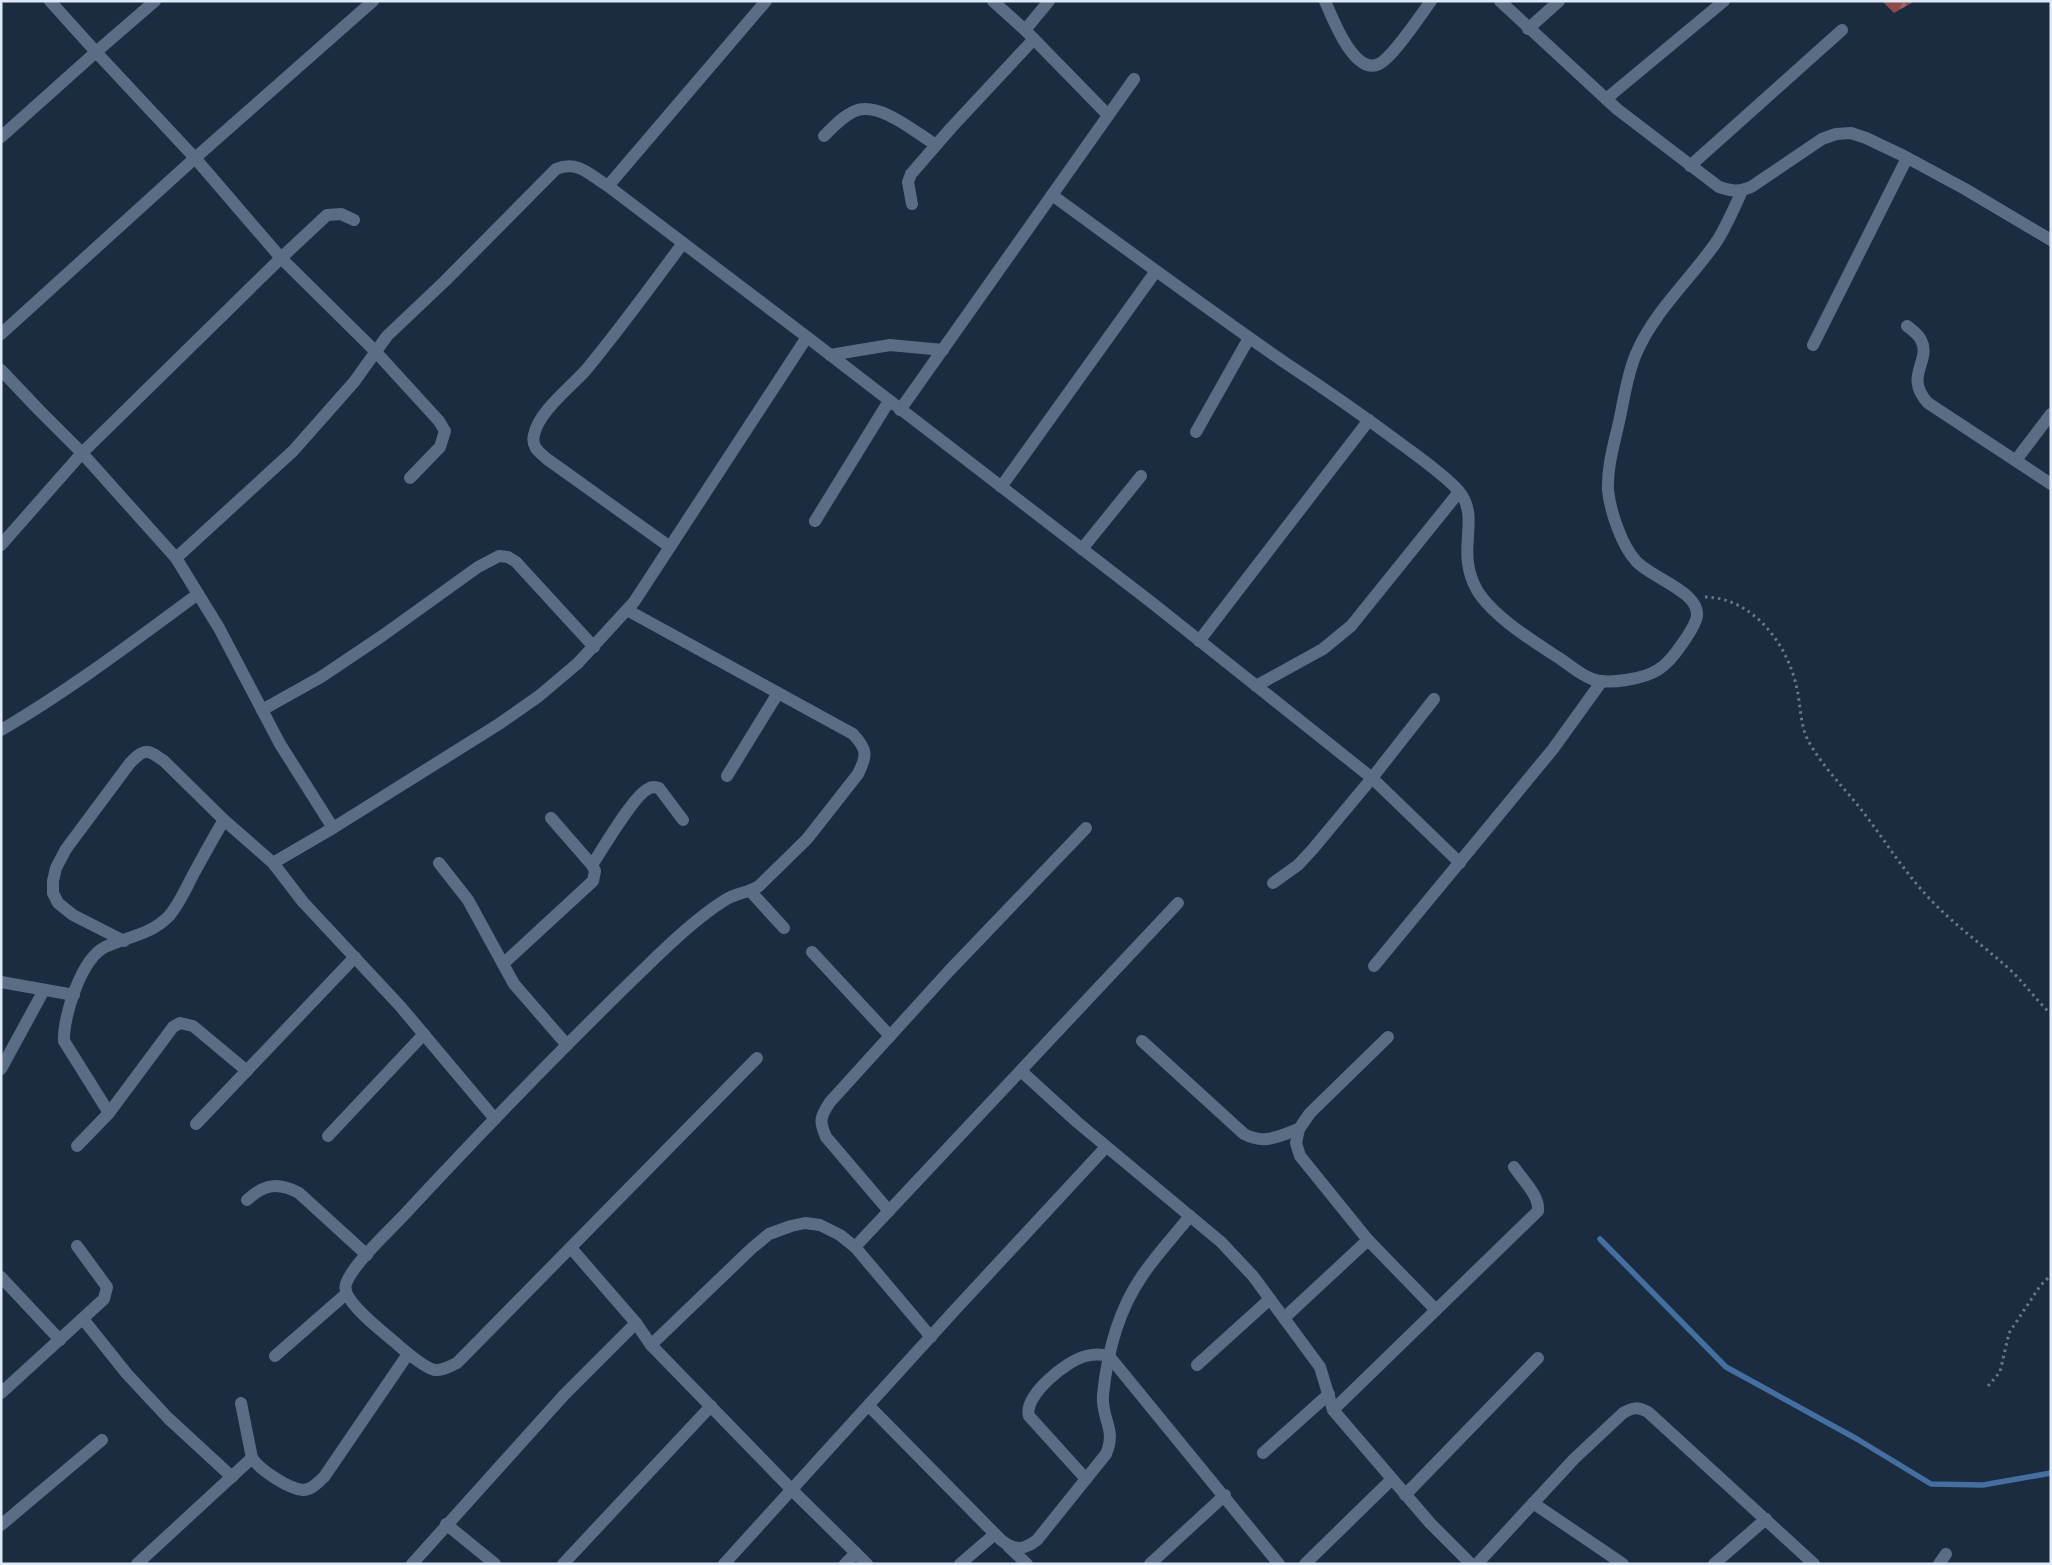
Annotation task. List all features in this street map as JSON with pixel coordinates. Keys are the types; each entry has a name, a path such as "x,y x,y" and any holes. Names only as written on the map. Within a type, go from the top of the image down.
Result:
{"street":[{"path":"50,1 195,158 281,258 375,351 439,421 444,431 440,447 410,478"},
{"path":"1,137 155,1"},
{"path":"1,334 195,158 373,1"},
{"path":"608,186 766,1"},
{"path":"992,1 1025,30 1108,115"},
{"path":"1025,30 1049,1"},
{"path":"1325,1 1353,55 1370,65 1378,64 1389,55 1431,1"},
{"path":"1500,1 1528,29 1606,99 1719,187 1731,191 1742,191 1751,187 1808,147 1836,134 1851,133 1866,138 1907,158 1965,189 2051,240"},
{"path":"1528,29 1559,1"},
{"path":"1606,99 1724,1"},
{"path":"1690,166 1842,30"},
{"path":"912,204 908,182 911,174 1034,39"},
{"path":"900,410 1134,79"},
{"path":"824,136 855,111 875,110 890,116 936,145"},
{"path":"1813,345 1907,158"},
{"path":"176,558 293,451 354,382 387,336 445,281 556,169 566,165 574,165 608,186 683,243 1200,641 1372,778 1460,863"},
{"path":"1052,195 1249,338 1369,420 1441,474 1468,504 1470,514 1467,540 1468,565 1475,588 1490,606 1527,636 1588,678 1612,682 1647,676 1662,669 1674,656 1696,619 1697,608 1693,601 1684,592 1653,576 1635,560 1626,546 1611,510 1608,488 1610,462 1629,375 1636,353 1661,313 1716,242 1733,212 1742,191"},
{"path":"1,545 82,452 327,215 340,214 354,220"},
{"path":"670,547 547,459 536,450 533,443 534,433 550,408 585,371 683,243"},
{"path":"1001,487 1156,271"},
{"path":"1907,326 1922,341 1922,357 1917,377 1918,386 1928,403 2051,484"},
{"path":"273,863 333,828 539,696 578,663 630,606 644,586 806,337"},
{"path":"1196,432 1249,338"},
{"path":"830,355 890,345 943,350"},
{"path":"3,374 82,452 176,558 224,637 280,744 333,828"},
{"path":"815,521 889,401"},
{"path":"2016,460 2051,414"},
{"path":"1200,641 1369,420"},
{"path":"1082,550 1140,476"},
{"path":"1256,686 1323,649 1351,626 1459,492"},
{"path":"262,710 321,677 478,567 498,556 508,557 516,562 594,647"},
{"path":"1,730 94,670 198,594"},
{"path":"630,606 778,693 853,734 862,743 865,753 864,763 858,774 807,839 760,886 750,892 734,896 706,913 661,952 567,1045 357,1266 345,1284 346,1294 358,1309 408,1354 434,1370 444,1369 457,1363 757,1058"},
{"path":"1374,966 1553,749 1602,681"},
{"path":"727,776 778,693"},
{"path":"1273,883 1298,865 1312,850 1434,699"},
{"path":"124,941 73,915 58,903 53,893 53,881 56,868 66,849 130,763 141,752 147,751 164,761 224,820 273,863 303,902 424,1034 496,1119"},
{"path":"592,865 611,834 641,794 647,789 659,788 683,820"},
{"path":"503,964 590,886 595,876 592,865 551,818"},
{"path":"109,1113 64,1042 63,1031 74,994 87,964 98,951 142,935 157,926 168,916 178,903 224,820"},
{"path":"889,1211 826,1137 821,1126 822,1114 830,1102 949,971 1086,828"},
{"path":"439,863 468,900 514,984 567,1045"},
{"path":"750,892 784,928"},
{"path":"855,1246 1178,903"},
{"path":"812,952 890,1036"},
{"path":"196,1124 355,957"},
{"path":"1,982 74,994"},
{"path":"1,1069 44,990"},
{"path":"77,1146 109,1113 172,1027 180,1023 197,1029 247,1071"},
{"path":"328,1136 424,1034"},
{"path":"1388,1037 1310,1113 1299,1129 1296,1143 1300,1156 1368,1240 1436,1310"},
{"path":"1142,1041 1244,1134 1255,1139 1266,1140 1299,1129"},
{"path":"1021,1071 1076,1122 1221,1242 1253,1276 1320,1367 1333,1410 1405,1495 1471,1564"},
{"path":"724,1564 1106,1147"},
{"path":"1333,1410 1538,1211 1539,1208 1533,1194 1514,1167"},
{"path":"247,1200 258,1190 270,1186 286,1186 299,1193 368,1254"},
{"path":"1009,1547 1027,1548 1037,1540 1106,1454 1112,1438 1104,1412 1103,1396 1109,1356 1120,1318 1128,1299 1142,1276 1190,1216"},
{"path":"651,1345 769,1234 805,1223 820,1226 840,1234 855,1246 931,1337"},
{"path":"1284,1318 1368,1240"},
{"path":"1,1394 104,1299 107,1286 77,1246"},
{"path":"571,1248 636,1323 651,1345 867,1564"},
{"path":"1,1277 60,1340"},
{"path":"275,1356 346,1294"},
{"path":"1197,1365 1270,1300"},
{"path":"83,1319 127,1374 168,1418 232,1477"},
{"path":"412,1564 564,1395 636,1323"},
{"path":"241,1403 252,1458 265,1472 303,1490 312,1487 324,1477 408,1354"},
{"path":"1086,1479 1029,1416 1027,1411 1034,1395 1056,1372 1084,1356 1100,1354 1109,1356 1225,1495 1279,1564"},
{"path":"1405,1495 1538,1358"},
{"path":"1263,1453 1329,1394"},
{"path":"564,1564 711,1406"},
{"path":"869,1406 1027,1564"},
{"path":"1478,1564 1574,1460 1623,1413 1631,1408 1639,1408 1648,1412 1814,1564"},
{"path":"1,1525 102,1440"},
{"path":"137,1564 252,1458"},
{"path":"1305,1564 1392,1479"},
{"path":"1150,1564 1225,1495"},
{"path":"1533,1503 1623,1564"},
{"path":"1714,1564 1766,1519"},
{"path":"446,1524 496,1564"},
{"path":"960,1564 995,1534"},
{"path":"845,1564 856,1553"}],"path":[{"path":"1693,601 1706,597 1726,600 1757,618 1771,633 1783,649 1791,666 1808,742 1823,765 1856,804 1900,864 1927,896 1959,928 2009,969 2051,1014"},
{"path":"1988,1386 2000,1372 2009,1333 2040,1286 2051,1274"}],"green space":[{"path":"1882,1 1915,1 1894,13"}],"waterway":[{"path":"1600,1239 1726,1367 1857,1439 1931,1484 1983,1485 2051,1473"}]}
